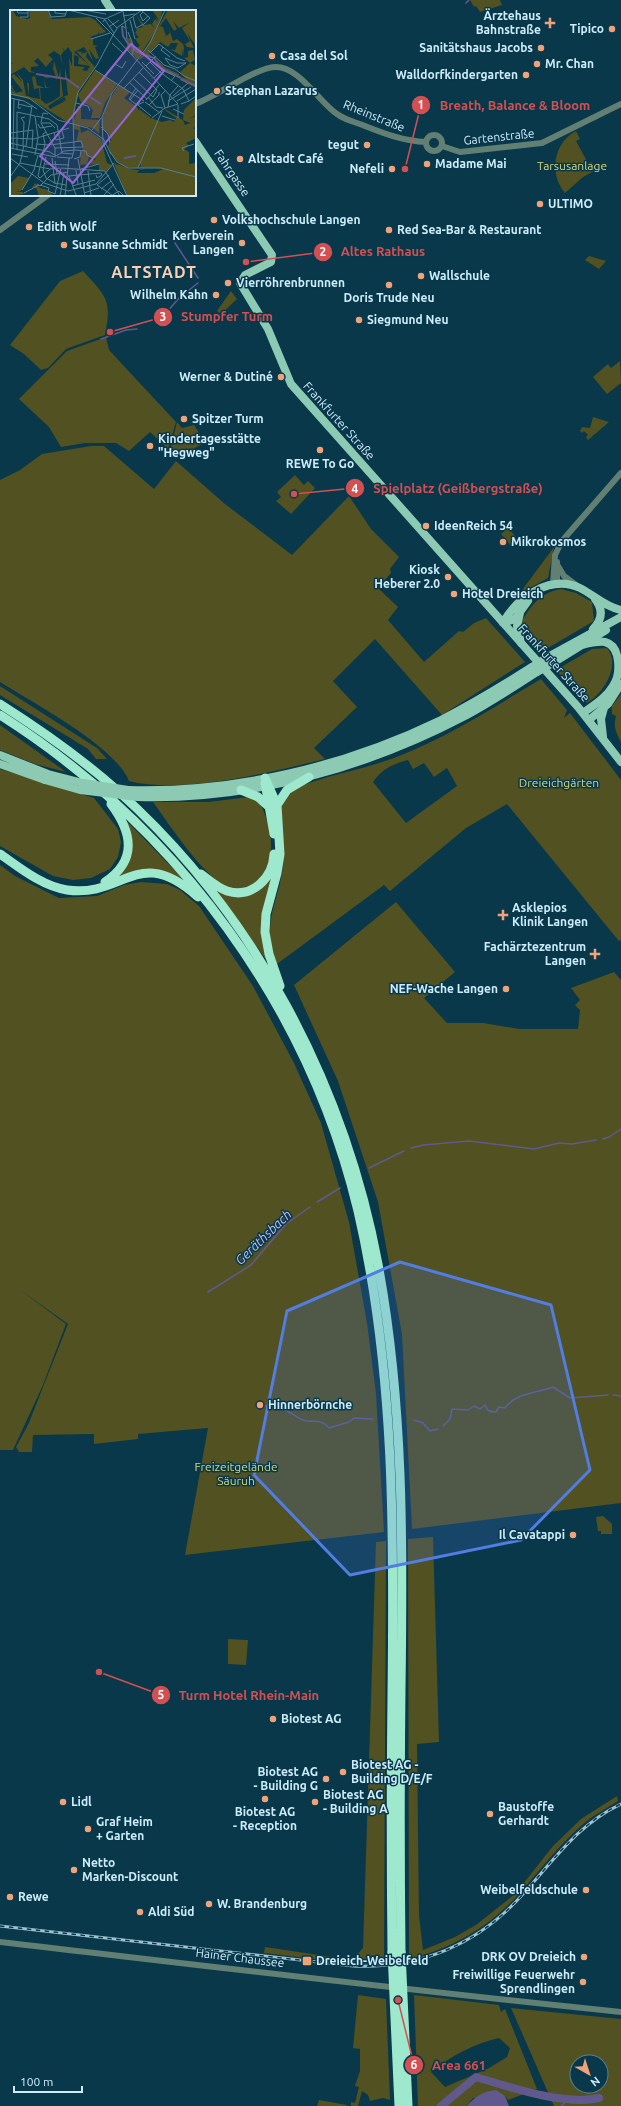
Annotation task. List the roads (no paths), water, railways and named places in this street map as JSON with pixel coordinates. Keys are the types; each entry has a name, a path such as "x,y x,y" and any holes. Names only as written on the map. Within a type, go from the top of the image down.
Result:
{"highway":[{"path":"0,704 63,747 119,792 191,868 239,929 286,1002"},
{"path":"0,715 58,754 98,787 165,851 217,914 263,982 299,1048 332,1127 357,1210 376,1310 389,1430 397,1527"},
{"path":"191,868 226,891 239,893 259,886 268,876 274,857 273,806 286,790 309,777"},
{"path":"267,783 273,806 279,865 268,905 265,928 267,944 286,1002 321,1076 341,1124 370,1230 385,1308 395,1391 397,1527 396,1952 399,2106"},
{"path":"90,890 105,882 119,871 129,848 126,827 98,787"},
{"path":"241,790 258,797 273,806"},
{"path":"0,854 50,886 72,890 90,890 136,874 161,874 179,881 217,914"},
{"path":"396,1952 408,2106"}],"main road":[{"path":"105,0 111,10"},
{"name":"Fahrgasse","path":"196,142 268,248 273,260 242,278"},
{"name":"Frankfurter Straße","path":"242,278 240,283 268,329 291,384 586,716 621,762"},
{"path":"503,623 512,621 516,612 536,591 552,584 564,584 580,588 611,607 621,610"},
{"path":"0,764 99,793 158,798 241,790 267,783 338,761 399,739 463,709 535,669 597,625 601,615 599,604 591,595"},
{"path":"493,612 504,614 516,612"},
{"path":"516,612 517,626 521,643"},
{"path":"582,637 621,617"},
{"path":"548,661 621,622"},
{"path":"578,646 606,642 615,648 620,658 617,677 612,687 586,716"},
{"path":"0,755 46,777 102,787 151,790 201,788 267,783 309,777 348,766 421,737 469,714 535,669"},
{"path":"586,716 604,708 615,696 621,684"},
{"path":"603,738 601,719 604,708"}],"street":[{"name":"Rheinstraße","path":"196,104 214,96 263,70 280,67 296,74 326,105 340,116 398,138 426,142"},
{"name":"Gartenstraße","path":"442,146 460,152 542,144 621,104"},
{"path":"436,135 442,139 442,146 437,151 431,151 427,147 426,142 431,136 436,135"},
{"path":"0,230 47,196"},
{"path":"552,584 553,568 557,550 569,532 621,473"},
{"path":"552,584 557,579 557,550"},
{"path":"557,565 564,576 580,588"},
{"name":"Hainer Chaussee","path":"0,1942 338,1982 621,2012"}],"waterway":[{"path":"466,3 469,0"},
{"path":"175,243 198,278"},
{"path":"161,319 179,298 198,283"},
{"path":"101,339 126,330 137,329"},
{"name":"Geräthsbach","path":"603,1139 621,1129"},
{"name":"Geräthsbach","path":"411,1148 423,1145 469,1141 534,1149 559,1143 572,1144 596,1140"},
{"name":"Geräthsbach","path":"369,1168 404,1151"},
{"name":"Geräthsbach","path":"317,1202 340,1188"},
{"name":"Geräthsbach","path":"208,1292 251,1265 286,1224 310,1207"},
{"path":"443,1426 450,1419 452,1409 468,1410 474,1406 480,1409 485,1405 489,1411 496,1412 499,1407 505,1408 509,1403 520,1396 553,1387 570,1398 608,1395"},
{"path":"613,1395 621,1396"},
{"path":"260,1405 290,1412 307,1421 321,1422 329,1428 349,1422 354,1418 373,1419"},
{"path":"414,1420 423,1423 430,1431 438,1429"},
{"path":"441,2106 476,2077 554,2098 570,2100 599,2098"},
{"path":"561,2106 569,2099"}],"railway":[{"path":"0,1926 353,1966 378,1966 402,1963 425,1958 447,1950 468,1940 487,1927 506,1912 579,1832 606,1812 621,1804"}],"place":[{"name":"Ärztehaus Bahnstraße","path":"550,23"},
{"name":"Tipico","path":"612,29"},
{"name":"Sanitätshaus Jacobs","path":"541,48"},
{"name":"Casa del Sol","path":"272,56"},
{"name":"Mr. Chan","path":"537,64"},
{"name":"Walldorfkindergarten","path":"526,75"},
{"name":"Stephan Lazarus","path":"217,91"},
{"name":"tegut","path":"367,145"},
{"name":"Altstadt Café","path":"240,159"},
{"name":"Madame Mai","path":"427,164"},
{"name":"Nefeli","path":"392,169"},
{"name":"Breath, Balance & Bloom","path":"405,169"},
{"name":"ULTIMO","path":"540,204"},
{"name":"Volkshochschule Langen","path":"214,220"},
{"name":"Edith Wolf","path":"29,227"},
{"name":"Red Sea-Bar & Restaurant","path":"389,230"},
{"name":"Kerbverein Langen","path":"242,243"},
{"name":"Susanne Schmidt","path":"64,245"},
{"name":"Altes Rathaus","path":"246,262"},
{"name":"Wallschule","path":"421,276"},
{"name":"Vierröhrenbrunnen","path":"228,283"},
{"name":"Doris Trude Neu","path":"389,285"},
{"name":"Wilhelm Kahn","path":"216,295"},
{"name":"Siegmund Neu","path":"359,320"},
{"name":"Stumpfer Turm","path":"110,332"},
{"name":"Werner & Dutiné","path":"281,377"},
{"name":"Spitzer Turm","path":"184,419"},
{"name":"Kindertagesstätte \"Hegweg\"","path":"150,446"},
{"name":"REWE To Go","path":"320,450"},
{"name":"Spielplatz (Geißbergstraße)","path":"294,494"},
{"name":"IdeenReich 54","path":"426,526"},
{"name":"Mikrokosmos","path":"503,542"},
{"name":"Kiosk Heberer 2.0","path":"448,577"},
{"name":"Hotel Dreieich","path":"454,594"},
{"name":"Asklepios Klinik Langen","path":"503,915"},
{"name":"Fachärztezentrum Langen","path":"595,954"},
{"name":"NEF-Wache Langen","path":"506,989"},
{"name":"Hinnerbörnche","path":"260,1405"},
{"name":"Il Cavatappi","path":"573,1535"},
{"name":"Turm Hotel Rhein-Main","path":"99,1672"},
{"name":"Biotest AG","path":"273,1719"},
{"name":"Biotest AG - Building D/E/F","path":"343,1772"},
{"name":"Biotest AG - Building G","path":"326,1779"},
{"name":"Biotest AG - Reception","path":"265,1799"},
{"name":"Lidl","path":"63,1802"},
{"name":"Biotest AG - Building A","path":"315,1802"},
{"name":"Baustoffe Gerhardt","path":"490,1814"},
{"name":"Graf Heim + Garten","path":"88,1829"},
{"name":"Netto Marken-Discount","path":"74,1870"},
{"name":"Weibelfeldschule","path":"586,1890"},
{"name":"Rewe","path":"10,1897"},
{"name":"W. Brandenburg","path":"209,1904"},
{"name":"Aldi Süd","path":"140,1912"},
{"name":"DRK OV Dreieich","path":"584,1957"},
{"name":"Dreieich-Weibelfeld","path":"307,1961"},
{"name":"Freiwillige Feuerwehr Sprendlingen","path":"583,1982"},
{"name":"Area 661","path":"398,2000"}],"district":[{"name":"ALTSTADT","path":"154,272"}],"park label":[{"name":"Tarsusanlage","path":"572,166"},
{"name":"Dreieichgärten","path":"559,783"},
{"name":"Freizeitgelände Säuruh","path":"236,1474"}]}
